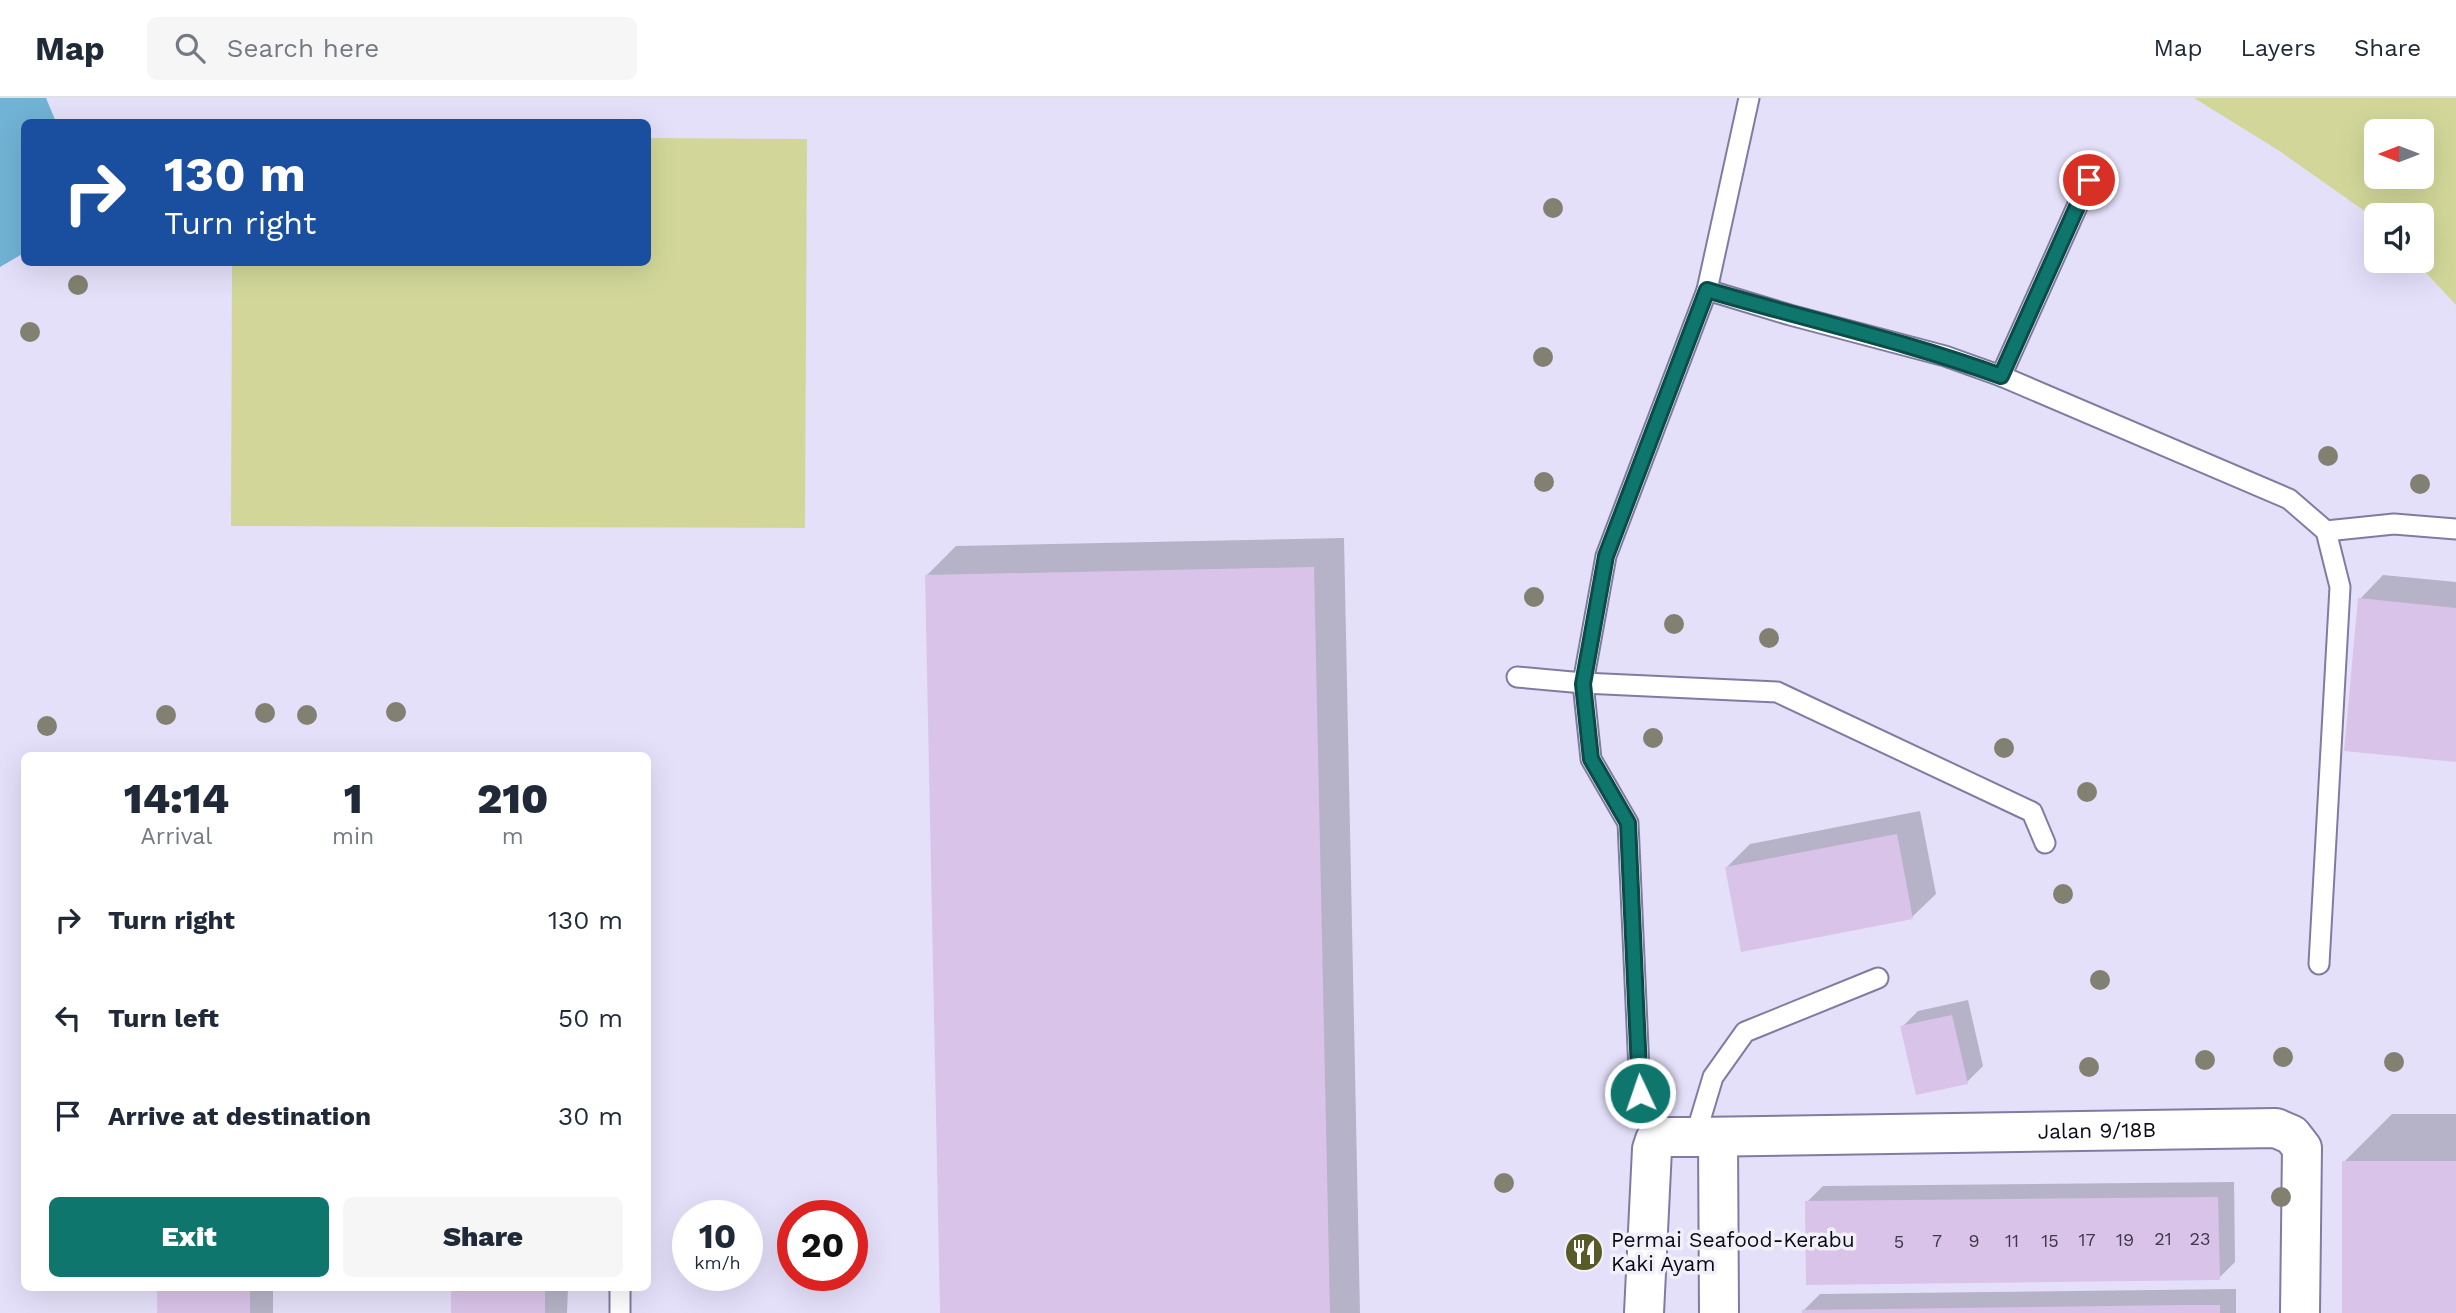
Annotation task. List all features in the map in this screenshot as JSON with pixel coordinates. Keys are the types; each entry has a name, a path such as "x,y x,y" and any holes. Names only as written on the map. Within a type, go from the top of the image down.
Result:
{"street":[{"name":"Jalan 9/18B","path":"1707,1137 2276,1128 2292,1135 2302,1148 2300,1313"},
{"path":"1644,1313 1652,1149 1655,1140 1665,1137 1707,1137 1719,1313"}],"lane":[{"path":"1655,1140 1640,1093 1628,823 1591,759 1583,684 1606,556 1707,290 1749,98"},
{"path":"2001,376 2089,180"},
{"path":"1707,290 1945,356 2001,376 2289,499 2326,531 2340,587 2319,964"},
{"path":"2326,531 2394,524 2456,529"},
{"path":"1517,677 1583,684 1777,692 2032,812 2045,843"},
{"path":"1707,1137 1713,1077 1745,1032 1878,978"},
{"path":"620,1291 620,1313"}],"green space":[{"path":"2194,98 2456,98 2456,305 2426,273 2434,273 2434,203 2364,203 2364,211 2278,150"},
{"path":"651,138 807,139 805,528 231,526 232,266 651,266"}],"water":[{"path":"0,98 46,98 55,119 21,119 21,255 0,267"}],"building":[{"path":"1314,567 1330,1313 940,1313 925,575"},
{"path":"2358,598 2456,608 2456,762 2344,751"},
{"path":"1897,834 1913,919 1741,952 1725,867"},
{"path":"1952,1015 1968,1084 1916,1095 1900,1026"},
{"path":"2342,1161 2456,1161 2456,1313 2342,1313"},
{"path":"2218,1197 2220,1280 1806,1285 1805,1201"},
{"path":"157,1291 250,1291 250,1313 157,1313"},
{"path":"451,1291 545,1291 545,1313 451,1313"},
{"path":"2220,1305 2220,1313 1802,1313 1802,1310"}],"place":[{"name":"Permai Seafood-Kerabu Kaki Ayam","path":"1584,1252"}],"route":[{"path":"1640,1093 1628,823 1591,759 1583,684 1606,556 1707,290 1945,356 2001,376 2089,180"}]}
